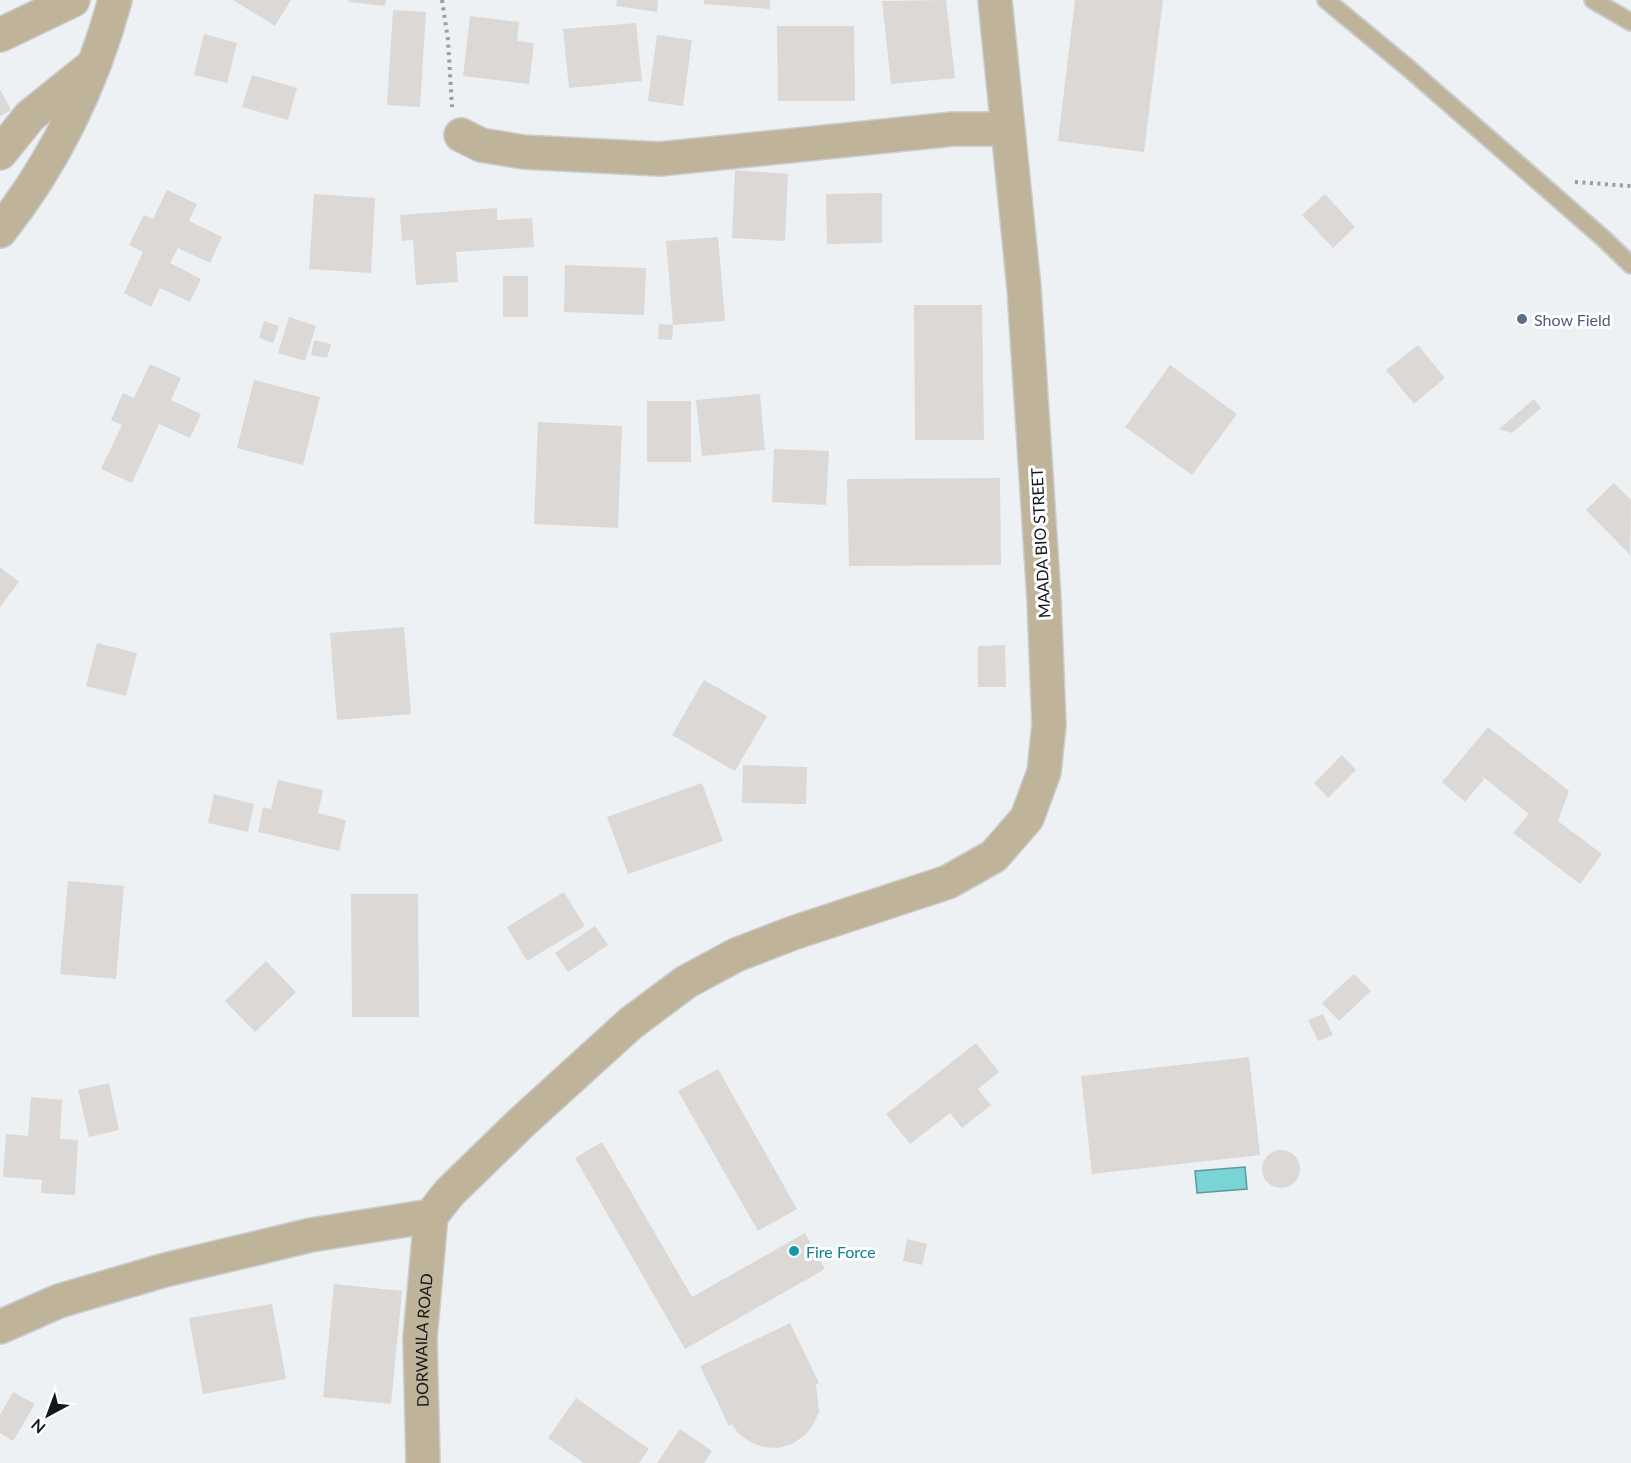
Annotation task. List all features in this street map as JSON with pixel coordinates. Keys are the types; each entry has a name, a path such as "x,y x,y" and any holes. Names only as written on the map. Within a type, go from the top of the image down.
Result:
{"street":[{"path":"0,35 73,0"},
{"path":"0,231 41,176 66,132 106,32 115,0"},
{"name":"MAADA BIO STREET","path":"430,1216 449,1193 513,1130 631,1023 686,982 736,955 793,933 948,882 994,856 1027,818 1044,772 1048,725 1044,599 1024,288 995,0"},
{"path":"0,153 30,116 92,66"},
{"path":"461,135 481,145 523,152 660,159 953,129 1007,129"},
{"path":"0,1327 59,1301 165,1270 311,1235 430,1216"},
{"name":"DORWAILA ROAD","path":"423,1463 420,1338 430,1216"}],"lane":[{"path":"1326,0 1536,179 1631,266"},
{"path":"1593,0 1631,22"}],"path":[{"path":"442,0 448,40 452,116 461,135"},
{"path":"1536,179 1631,186"}],"water":[{"path":"1245,1167 1247,1189 1197,1193 1195,1171"}],"building":[{"path":"233,0 291,0 275,26"},
{"path":"349,0 386,0 385,6 348,2"},
{"path":"617,0 658,0 657,12 616,6"},
{"path":"704,0 770,0 770,9 704,4"},
{"path":"946,0 955,78 891,84 882,1"},
{"path":"1075,0 1163,0 1144,152 1058,141"},
{"path":"393,10 426,12 420,107 387,105"},
{"path":"470,16 519,22 517,41 534,43 529,84 463,76"},
{"path":"636,23 642,81 569,88 563,29"},
{"path":"777,26 854,26 855,101 778,101"},
{"path":"204,34 237,43 227,83 194,75"},
{"path":"657,35 692,40 683,106 648,101"},
{"path":"252,75 297,88 288,120 242,107"},
{"path":"0,89 11,110 0,116"},
{"path":"735,170 788,174 785,241 732,238"},
{"path":"167,190 197,204 189,221 222,237 210,263 178,248 170,263 201,279 190,302 160,288 151,307 124,293 143,252 129,245 144,215 153,219"},
{"path":"882,193 882,243 827,244 826,194"},
{"path":"314,194 375,198 371,273 309,269"},
{"path":"1325,194 1355,227 1333,248 1302,215"},
{"path":"497,208 497,220 532,218 534,247 456,252 458,282 416,285 413,240 402,241 400,215"},
{"path":"718,237 725,321 673,325 666,241"},
{"path":"565,265 646,268 644,315 564,312"},
{"path":"503,276 528,276 528,317 503,317"},
{"path":"914,305 982,305 984,440 915,440"},
{"path":"289,317 316,326 305,361 278,353"},
{"path":"264,321 279,326 273,343 259,338"},
{"path":"659,324 673,325 672,340 658,339"},
{"path":"314,340 331,344 327,358 311,355"},
{"path":"1418,345 1445,378 1414,404 1386,370"},
{"path":"150,364 181,378 171,400 201,414 190,438 159,424 132,483 101,469 122,425 111,420 123,393 134,398"},
{"path":"1170,365 1237,414 1192,475 1125,427"},
{"path":"254,380 320,397 303,465 237,448"},
{"path":"760,394 765,450 702,456 696,400"},
{"path":"1534,399 1541,408 1512,433 1499,429"},
{"path":"647,401 691,401 691,462 647,462"},
{"path":"538,422 622,426 618,528 534,524"},
{"path":"774,449 829,451 826,505 772,502"},
{"path":"1000,478 1001,565 849,566 847,479"},
{"path":"1614,483 1631,500 1630,555 1586,510"},
{"path":"0,567 19,582 0,607"},
{"path":"404,627 411,714 337,720 330,633"},
{"path":"97,643 137,653 126,696 86,686"},
{"path":"1005,645 1006,687 978,687 978,646"},
{"path":"704,680 767,716 735,771 672,735"},
{"path":"1488,727 1569,791 1558,821 1602,854 1580,884 1513,833 1529,814 1477,772 1484,779 1465,802 1442,782"},
{"path":"1342,755 1356,770 1328,798 1314,783"},
{"path":"743,765 807,767 806,804 742,803"},
{"path":"278,780 323,790 318,813 346,820 339,851 258,832 263,807 271,809"},
{"path":"702,783 723,841 628,874 607,817"},
{"path":"214,794 254,804 248,832 208,823"},
{"path":"68,881 124,886 116,979 60,974"},
{"path":"564,892 585,926 527,961 507,927"},
{"path":"351,894 418,894 419,1017 352,1017"},
{"path":"595,926 608,945 568,972 555,953"},
{"path":"266,961 296,992 255,1032 225,1001"},
{"path":"1354,974 1371,991 1339,1021 1322,1003"},
{"path":"1323,1014 1333,1035 1318,1041 1308,1020"},
{"path":"976,1043 999,1072 978,1089 991,1105 962,1128 950,1113 910,1144 886,1114"},
{"path":"1249,1057 1260,1155 1092,1174 1081,1076"},
{"path":"718,1069 797,1209 758,1231 678,1091"},
{"path":"109,1083 119,1130 89,1137 78,1090"},
{"path":"31,1097 62,1100 60,1139 78,1140 75,1195 41,1193 42,1180 3,1177 6,1134 28,1136"},
{"name":"Fire Force","path":"602,1142 692,1297 805,1233 825,1269 685,1349 575,1158"},
{"path":"1281,1150 1288,1151 1294,1156 1299,1162 1299,1176 1294,1182 1288,1187 1281,1188 1274,1187 1268,1182 1263,1176 1262,1169 1263,1162 1268,1156 1274,1151"},
{"path":"907,1239 927,1244 922,1265 903,1261"},
{"path":"334,1284 402,1291 391,1404 323,1397"},
{"path":"272,1304 286,1379 203,1394 189,1318"},
{"path":"790,1323 819,1383 816,1384 819,1412 813,1425 804,1436 792,1444 778,1448 763,1447 750,1442 738,1433 732,1424 729,1426 700,1366"},
{"path":"13,1392 35,1404 13,1441 0,1433 0,1415"},
{"path":"576,1398 649,1449 639,1463 584,1463 548,1438"},
{"path":"680,1429 712,1451 704,1463 657,1463"}],"place":[{"name":"Show Field","path":"1522,319"},
{"name":"Fire Force","path":"794,1251"}]}
